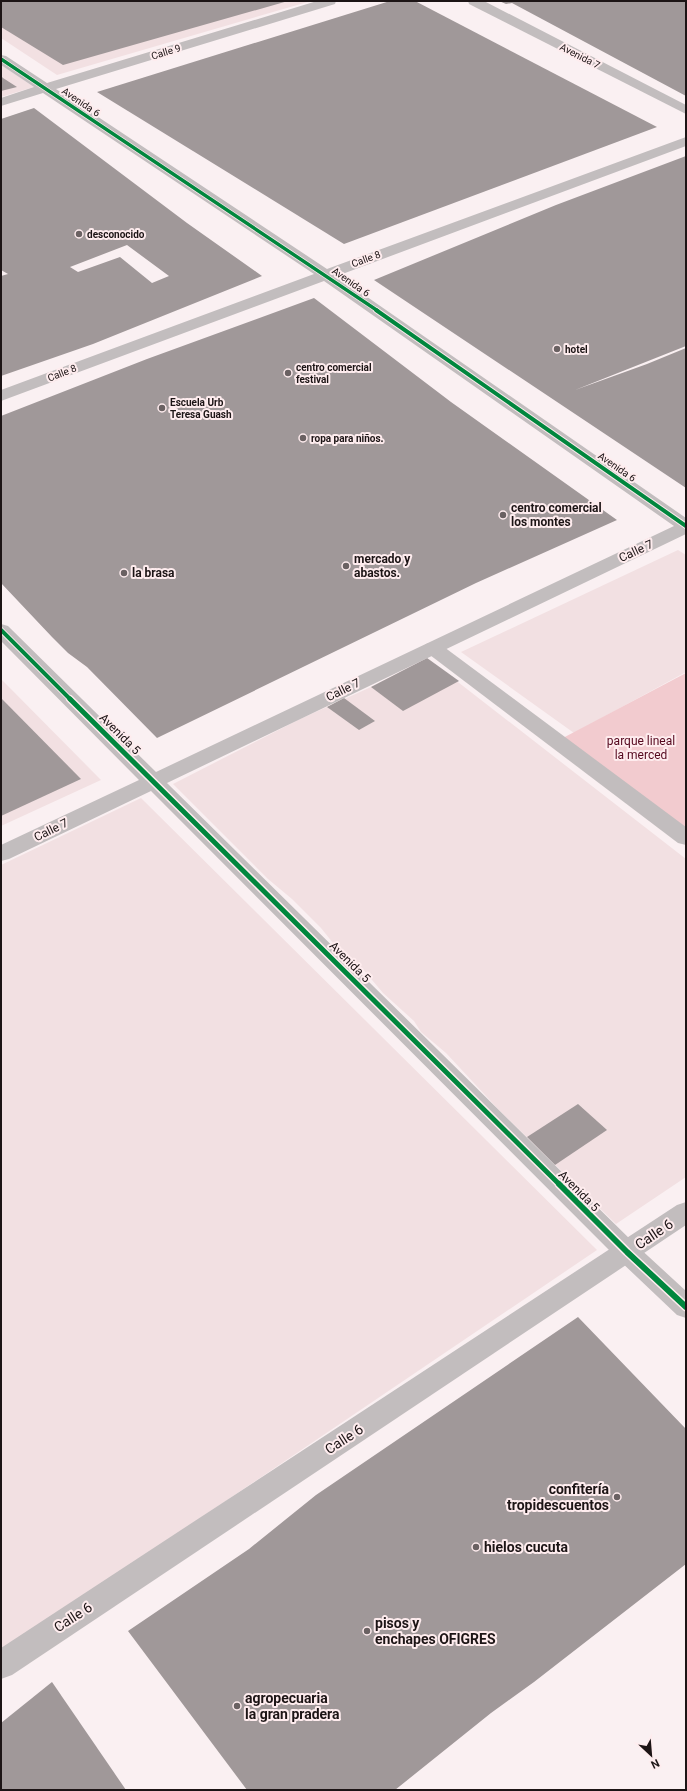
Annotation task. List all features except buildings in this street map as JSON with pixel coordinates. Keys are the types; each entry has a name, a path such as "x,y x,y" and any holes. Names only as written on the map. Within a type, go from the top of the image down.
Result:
{"street":[{"name":"Calle 9","path":"1,102 330,1"},
{"name":"Avenida 7","path":"474,1 686,110"},
{"name":"Avenida 6","path":"1,59 324,274 686,527"},
{"name":"Calle 8","path":"1,396 324,274 686,141"},
{"name":"Calle 7","path":"1,854 686,527"},
{"name":"Avenida 5","path":"1,630 627,1252 686,1307"},
{"path":"433,648 686,838"},
{"name":"Calle 6","path":"1,1665 686,1212"}],"shaded area":[{"path":"1,1 311,1 57,75 1,38"},
{"path":"1,65 34,87 1,97"},
{"path":"678,550 686,555 686,672 574,733 461,652"},
{"path":"427,658 686,859 686,1177 616,1224 499,1110 446,1053 421,1032 414,1021 383,993 362,968 341,953 321,928 292,899 268,879 173,784 300,719 371,687"},
{"path":"1,679 101,780 1,826"},
{"path":"141,798 597,1250 1,1653 1,865"}],"green space":[{"name":"parque lineal la merced","path":"686,673 686,842 561,739"}],"cycle path":[{"path":"1,59 324,274 686,526"},
{"path":"1,630 627,1252 686,1307"}],"place":[{"name":"desconocido","path":"79,234"},
{"name":"hotel","path":"557,349"},
{"name":"centro comercial festival","path":"288,373"},
{"name":"Escuela Urb Teresa Guash","path":"162,408"},
{"name":"ropa para niños.","path":"303,438"},
{"name":"centro comercial los montes","path":"503,515"},
{"name":"mercado y abastos.","path":"346,566"},
{"name":"la brasa","path":"124,573"},
{"name":"confitería tropidescuentos","path":"617,1497"},
{"name":"hielos cucuta","path":"476,1547"},
{"name":"pisos y enchapes OFIGRES","path":"367,1631"},
{"name":"agropecuaria la gran pradera","path":"237,1706"}]}
